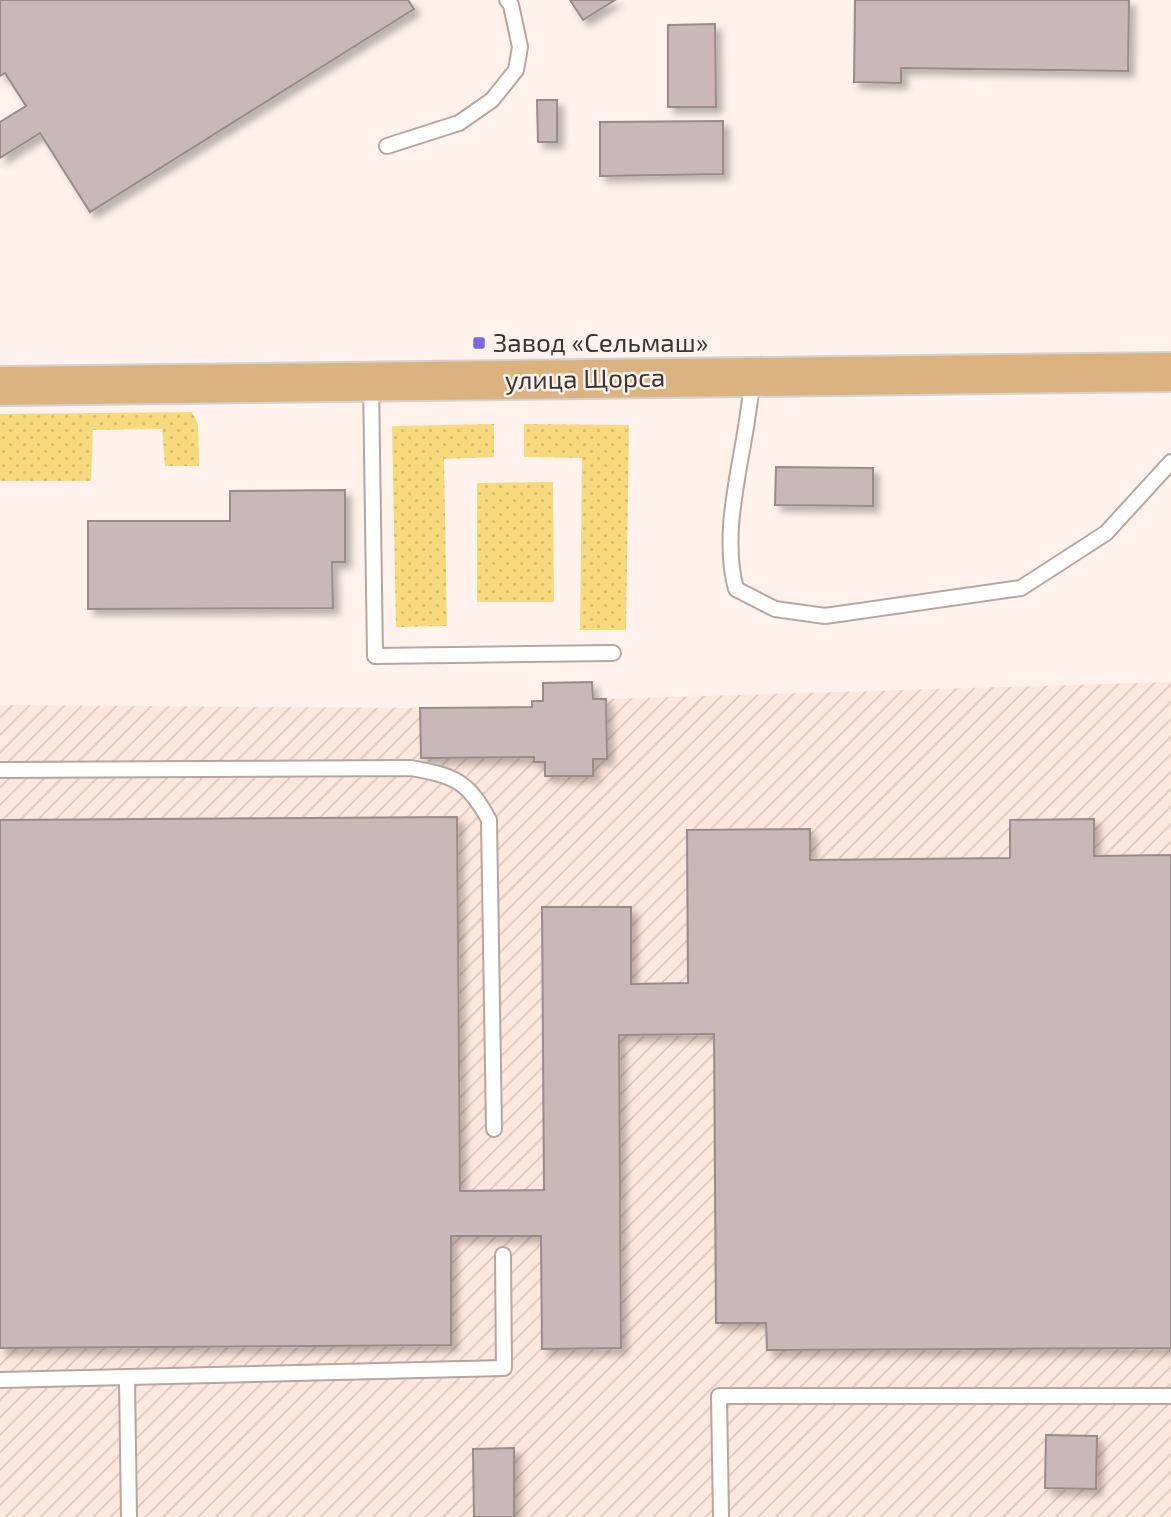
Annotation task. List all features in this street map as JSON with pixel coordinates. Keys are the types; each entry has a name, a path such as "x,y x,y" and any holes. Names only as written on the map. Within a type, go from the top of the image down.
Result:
{"main road":[{"name":"улица Щорса","path":"0,386 1171,372"}],"lane":[{"path":"387,146 459,123 492,100 516,70 520,47 512,5 507,0"},
{"path":"752,376 750,414 729,537 729,563 736,589 775,609 825,617 1021,588 1106,533 1171,462"},
{"path":"371,381 375,656 613,653"},
{"path":"0,770 411,768 444,774 474,793 489,820 494,1129"},
{"path":"0,1380 504,1368 503,1255"},
{"path":"127,1379 129,1517"},
{"path":"721,1517 719,1396 1171,1396"}],"shaded area":[{"path":"192,412 198,424 199,466 165,466 162,429 93,430 91,481 0,481 0,414"},
{"path":"494,424 494,457 444,459 447,626 396,627 392,426"},
{"path":"524,424 629,425 626,630 580,630 582,458 524,457"},
{"path":"553,482 554,602 477,602 477,483"},
{"path":"1171,682 1171,1517 0,1517 0,705 420,708 421,758 534,757 534,761 545,762 546,776 592,776 593,759 607,758 606,699"}],"building":[{"path":"0,0 408,0 414,9 90,212 40,133 0,158 0,122 26,106 5,73 0,76"},
{"path":"570,0 615,0 583,20"},
{"path":"855,0 1129,0 1128,71 901,68 901,83 854,82"},
{"path":"715,24 716,107 668,107 668,25"},
{"path":"537,100 557,100 557,142 538,142"},
{"path":"723,121 723,174 600,176 600,122"},
{"path":"776,467 873,468 873,506 775,505"},
{"path":"345,490 345,562 332,562 333,608 88,609 88,521 230,521 230,491"},
{"path":"592,682 593,699 606,699 607,759 593,759 593,776 545,776 545,762 534,762 534,757 421,758 420,708 532,707 532,701 543,701 543,683"},
{"path":"457,817 460,1191 544,1190 542,907 631,907 631,984 688,983 687,830 810,829 810,860 1010,858 1010,820 1094,819 1094,856 1171,855 1171,1348 767,1350 766,1323 716,1323 714,1034 619,1035 621,1348 542,1349 541,1236 451,1236 451,1345 0,1348 0,820"},
{"path":"1046,1435 1097,1436 1096,1489 1045,1488"},
{"path":"514,1448 514,1517 474,1517 473,1449"}],"place":[{"name":"Завод «Сельмаш»","path":"479,343"}]}
